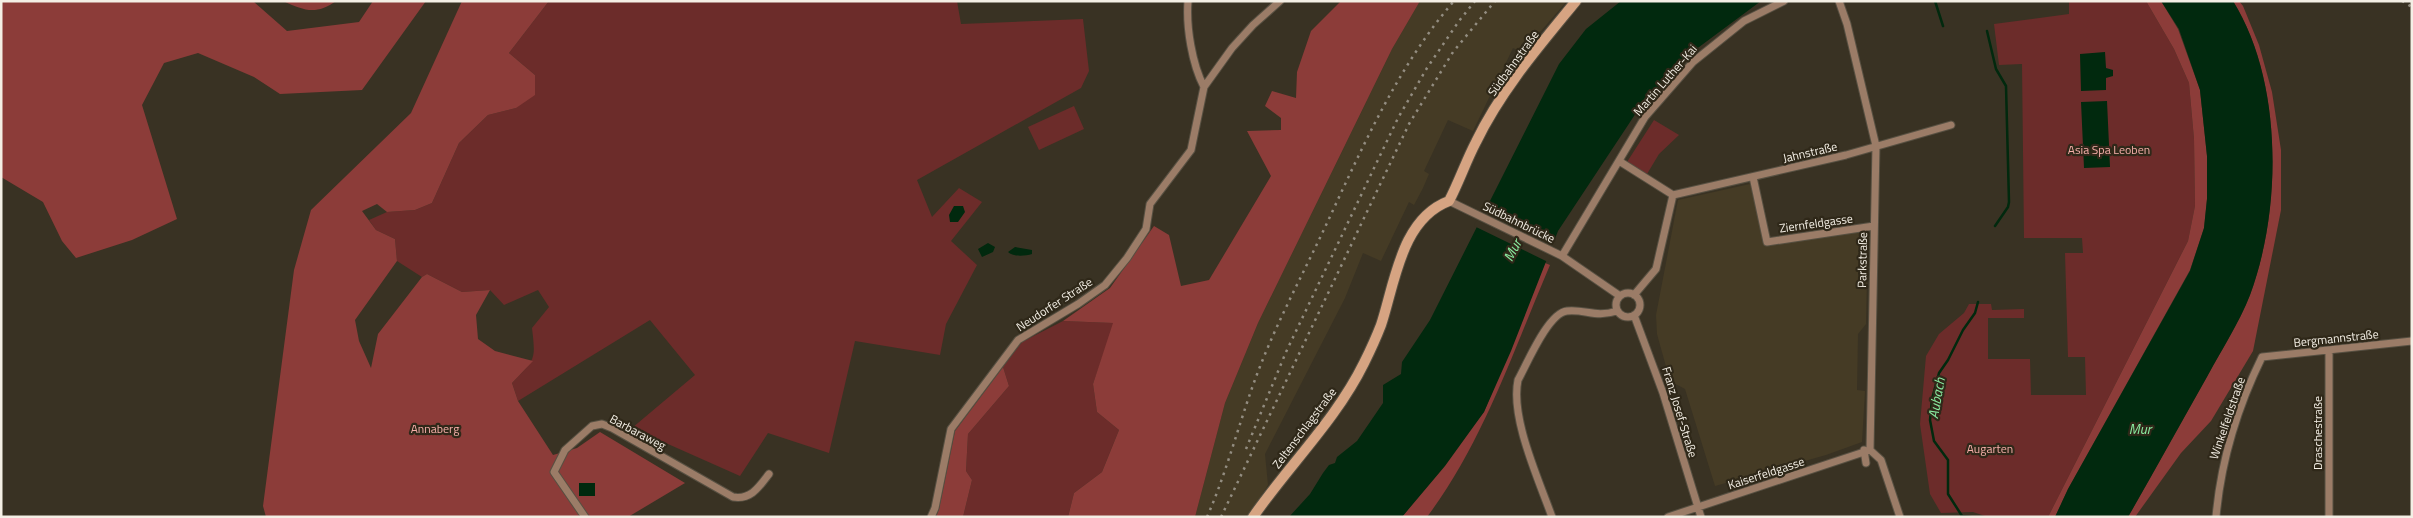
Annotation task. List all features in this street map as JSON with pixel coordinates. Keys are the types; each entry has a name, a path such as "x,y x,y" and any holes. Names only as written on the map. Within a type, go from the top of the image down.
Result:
{"main road":[{"name":"Südbahnstraße","path":"1449,201 1476,142 1526,63 1576,1"},
{"name":"Zeltenschlagstraße","path":"1253,517 1346,394 1363,365 1380,327 1396,270 1422,218 1436,206 1449,201"}],"street":[{"path":"1188,1 1187,15 1194,55 1204,87"},
{"path":"1204,87 1232,48 1253,25 1280,1"},
{"name":"Martin Luther-Kai","path":"1558,254 1619,162 1645,118 1703,52 1744,21 1784,1"},
{"name":"Parkstraße","path":"1839,1 1847,24 1876,146 1866,463"},
{"name":"Neudorfer Straße","path":"931,517 935,508 951,430 1018,340 1078,304 1105,285 1127,258 1146,229 1150,204 1191,150 1204,87"},
{"name":"Jahnstraße","path":"1673,195 1846,155 1951,125"},
{"path":"1619,162 1673,195 1656,269 1634,296"},
{"name":"Ziernfeldgasse","path":"1753,177 1767,242 1874,226"},
{"name":"Südbahnbrücke","path":"1449,201 1558,254 1620,296"},
{"path":"1628,294 1634,296 1640,304 1634,316 1624,316 1617,311 1616,304 1620,296 1628,294"},
{"path":"1552,517 1520,426 1516,388 1518,380 1551,322 1561,313 1573,311 1601,315 1617,311"},
{"name":"Franz Josef-Straße","path":"1634,316 1662,393 1701,517"},
{"name":"Bergmannstraße","path":"2262,358 2412,341"},
{"name":"Draschestraße","path":"2329,350 2329,517"},
{"name":"Winkelfeldstraße","path":"2216,517 2222,469 2228,441 2249,385 2262,358"},
{"name":"Barbaraweg","path":"585,517 554,472 565,450 592,426 602,424 612,428 733,497 742,498 754,492 769,474"},
{"path":"1867,450 1881,460 1900,517"},
{"name":"Kaiserfeldgasse","path":"1668,517 1867,450"}],"shaded area":[{"path":"1420,1 1567,1 1541,31 1531,38 1524,53 1513,48 1473,131 1448,120 1424,171 1429,174 1423,188 1414,205 1409,202 1381,261 1363,253 1345,298 1265,454 1268,485 1248,517 1195,517 1225,403 1258,323 1392,49"},
{"path":"1750,184 1765,244 1868,230 1866,324 1858,334 1857,390 1865,391 1862,442 1826,455 1715,486 1685,389 1670,381 1657,334 1656,315 1678,200"}],"green space":[{"path":"1,1 253,1 287,31 359,22 373,1 426,1 362,90 280,94 254,77 198,53 164,63 142,105 177,219 132,240 76,258 62,241 43,202 1,177"},
{"path":"283,1 336,1 322,8 310,10"},
{"name":"Annaberg","path":"462,1 549,1 509,53 535,75 535,95 516,108 488,115 459,143 432,203 415,210 387,212 377,204 362,211 376,230 395,239 397,261 355,320 359,341 371,368 378,334 422,277 427,274 462,292 490,290 476,315 478,339 495,351 533,361 512,383 518,401 553,455 577,448 600,432 685,483 628,517 266,517 263,506 294,270 311,210 411,113"},
{"path":"549,1 957,1 961,24 1083,19 1089,71 1081,88 917,180 932,217 959,188 982,202 951,241 977,265 946,324 940,355 855,341 829,453 768,433 740,476 632,428 695,375 650,320 518,401 512,383 532,359 534,347 532,328 549,307 538,290 504,305 490,290 462,292 427,274 422,277 397,261 395,239 376,230 369,220 387,212 415,210 432,203 459,143 488,115 516,108 535,75 509,53"},
{"path":"1341,1 1420,1 1392,49 1258,323 1225,403 1195,517 1068,517 1074,493 1102,472 1119,430 1097,412 1093,384 1113,323 1063,321 1110,288 1154,226 1169,235 1181,286 1209,280 1271,176 1247,131 1281,130 1281,118 1265,106 1272,91 1296,98 1297,72 1311,31"},
{"path":"2069,1 2146,1 2174,49 2189,83 2194,139 2195,206 2188,241 2048,517 1988,517 1973,512 1941,513 1930,494 1920,424 1926,356 1939,334 1964,313 1969,304 1991,304 1992,310 2024,309 2024,318 1988,318 1988,359 2030,359 2031,395 2086,395 2085,357 2068,357 2065,253 2083,253 2082,238 2024,238 2022,64 1999,65 1994,24 2069,14"},
{"path":"2146,1 2161,1 2178,29 2200,90 2207,156 2207,199 2204,228 2190,270 2068,489 2055,517 2048,517 2188,241 2195,206 2194,139 2189,83 2174,49"},
{"path":"2233,1 2239,1 2243,6 2259,45 2272,92 2281,150 2281,210 2253,351 2211,421 2181,453 2135,517 2128,517 2236,326 2250,295 2261,261 2268,224 2272,185 2269,107 2261,69 2249,33"},
{"path":"1074,106 1084,129 1039,150 1028,127"},
{"path":"1654,120 1679,135 1659,154 1647,174 1627,162"},
{"path":"1545,263 1550,265 1496,395 1465,458 1427,517 1402,517 1484,412"},
{"path":"1063,321 1114,323 1093,384 1097,412 1119,430 1102,472 1074,493 1068,517 963,517 972,480 966,471 968,434 1009,386 1003,367 1022,342"},
{"path":"1003,367 1009,386 968,434 966,471 972,480 963,517 936,517 955,431"}],"water":[{"path":"1621,1 1761,1 1691,53 1638,110 1558,231 1511,351 1484,412 1445,466 1402,517 1289,517 1310,494 1329,465 1335,463 1337,457 1357,441 1383,403 1383,385 1401,374 1402,362 1430,320 1559,64 1586,29"},
{"name":"Mur","path":"2161,1 2233,1 2249,33 2261,69 2269,107 2272,146 2272,185 2268,224 2261,261 2250,295 2236,326 2128,517 2055,517 2068,489 2190,271 2204,228 2207,199 2207,156 2200,90 2179,29"},
{"path":"2105,52 2106,68 2113,70 2113,76 2106,78 2106,90 2081,91 2080,54"},
{"path":"2107,101 2110,167 2084,168 2081,102"},
{"path":"954,206 963,206 965,212 958,222 950,222 949,215"},
{"path":"988,243 995,247 993,252 982,257 978,249"},
{"path":"1015,247 1032,250 1032,254 1023,256 1008,252"},
{"path":"579,483 595,483 595,496 579,496"}],"pier":[{"path":"1483,207 1556,242 1548,262 1474,226"}],"waterway":[{"name":"Aubach","path":"1935,1 1943,26"},
{"name":"Aubach","path":"1987,31 1996,69 2006,86 2009,202 2008,207 1995,226"},
{"name":"Aubach","path":"1971,517 1962,516 1948,494 1948,460 1934,441 1930,420 1932,399 1939,373 1948,360 1963,330 1975,313 1978,302"}],"railway":[{"path":"1207,517 1222,479 1254,383 1284,311 1383,107 1416,52 1454,1"},
{"path":"1246,449 1286,352 1398,118 1427,68 1475,1"},
{"path":"1221,517 1409,124 1453,52 1495,1"},
{"path":"2402,1 2412,7"}],"park label":[{"name":"Asia Spa Leoben","path":"2109,149"},
{"name":"Augarten","path":"1990,448"}]}
